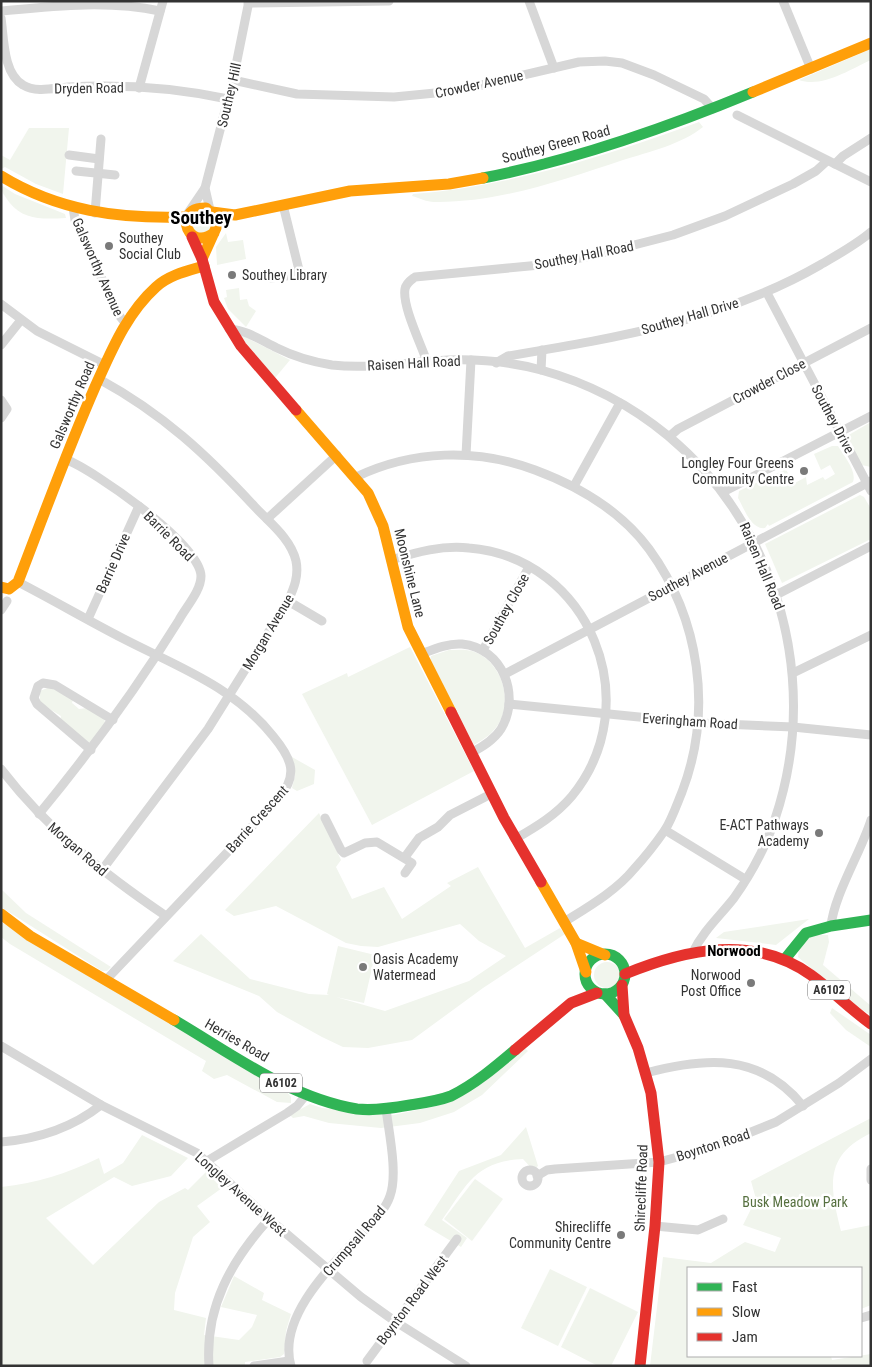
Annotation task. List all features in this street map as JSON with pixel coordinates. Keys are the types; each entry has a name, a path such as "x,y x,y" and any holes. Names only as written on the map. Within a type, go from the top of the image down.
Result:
{"street":[{"path":"139,88 163,1"},
{"path":"248,2 389,1"},
{"path":"529,1 554,68"},
{"path":"784,1 811,69"},
{"name":"Southey Hill","path":"187,215 205,188 233,80 248,2"},
{"path":"1,11 116,5 160,11"},
{"name":"Dryden Road","path":"1,18 11,72 23,86 39,89 82,86 139,88 185,91 228,99"},
{"name":"Southey Green Road","path":"215,230 235,216 350,190 449,184 512,172 611,144 713,109 871,42"},
{"name":"Crowder Avenue","path":"233,80 297,94 394,97 456,91 592,60 622,63 654,75 704,99 713,109"},
{"path":"737,115 871,182"},
{"name":"Southey Hall Road","path":"427,362 404,292 406,286 415,277 540,264 591,256 673,235 726,216 793,184 871,138"},
{"path":"94,213 101,139"},
{"path":"69,155 99,159"},
{"path":"76,171 115,175"},
{"path":"1,176 28,191 94,213 160,219 187,215 196,208 211,211 216,218 215,230 203,263"},
{"name":"Southey Hill","path":"205,188 211,211"},
{"path":"283,205 300,274"},
{"name":"Galsworthy Avenue","path":"73,207 75,220 118,314 126,324"},
{"name":"Southey Green Road","path":"211,211 235,216"},
{"path":"187,215 184,223 190,235"},
{"path":"160,219 201,240 215,230"},
{"name":"Southey Hall Drive","path":"496,363 508,356 665,326 767,293 837,255 871,232"},
{"name":"Moonshine Lane","path":"190,235 203,263 214,302 229,329 241,346 356,477 375,507 391,560 405,618 421,654 515,839 576,943 586,975"},
{"name":"Galsworthy Road","path":"18,582 65,459 105,365 126,324 157,286 171,277 203,263"},
{"path":"271,278 300,274 324,276"},
{"name":"Southey Drive","path":"767,293 870,485"},
{"path":"1,304 21,320 59,344 105,365"},
{"path":"1,345 21,320"},
{"name":"Crowder Close","path":"670,436 678,429 871,328"},
{"name":"Raisen Hall Road","path":"229,329 243,331 295,356 329,364 374,366 471,360 541,370 597,391 644,417 670,436 703,468 724,492 754,542 786,625 793,673 793,727 780,800 763,846 733,898 699,939 693,952"},
{"path":"541,370 542,350"},
{"path":"466,454 471,360"},
{"name":"Morgan Avenue","path":"99,379 155,412 208,456 287,540 296,562 295,587 231,694 179,770 102,870"},
{"path":"1,400 7,409 1,418"},
{"path":"574,486 620,403"},
{"path":"724,492 871,416"},
{"path":"356,477 413,458 466,454 526,466 574,486 593,498 631,529 648,548 672,585 687,621 700,687 699,723 689,774 665,830 634,870 597,900 564,922"},
{"path":"267,519 337,455"},
{"name":"Barrie Road","path":"39,814 113,720 157,655 195,593 201,576 194,559 139,506 87,469 65,459"},
{"name":"Southey Avenue","path":"505,674 754,542 870,485"},
{"name":"Barrie Drive","path":"88,619 139,506"},
{"path":"776,595 871,546"},
{"path":"391,560 420,551 446,547 470,548 493,552 542,574 570,599 590,628 604,674 606,714 592,767 577,789 560,808 545,821 515,839"},
{"name":"Southey Close","path":"483,650 529,567"},
{"path":"5,588 18,582"},
{"name":"Barrie Crescent","path":"18,582 231,694 251,710 284,750 291,768 290,782 278,799 106,980"},
{"path":"1,610 7,601"},
{"path":"288,601 322,621"},
{"path":"793,673 871,635"},
{"path":"421,654 449,645 472,646 483,650 505,674 509,704 500,730 483,747 471,753"},
{"path":"91,750 37,704 34,698 38,686 43,683 55,685 113,720"},
{"name":"Everingham Road","path":"509,704 699,723 793,727 871,735"},
{"name":"Morgan Road","path":"1,770 39,814 77,850 166,916"},
{"path":"405,857 418,838 438,827 450,815 491,794"},
{"path":"325,818 340,850 344,853 371,842 377,842 405,857 412,863 405,873"},
{"path":"831,926 835,906 856,862 871,820"},
{"path":"665,830 745,879"},
{"name":"Herries Road","path":"1,914 30,936 243,1062 306,1095 337,1106 359,1109 386,1109 430,1102 450,1096 485,1075 570,1003"},
{"path":"785,959 806,933 831,926 871,920"},
{"path":"576,943 605,955"},
{"name":"A6102","path":"570,1003 601,993 618,990 624,979 646,964 693,952 746,948 785,959 811,974 871,1024"},
{"name":"A6102","path":"570,1003 586,975 590,962 605,955 619,960 646,964"},
{"path":"619,960 624,979"},
{"path":"586,975 591,988 601,993"},
{"name":"Shirecliffe Road","path":"624,979 624,1015 646,1072 655,1115 659,1162 656,1226 640,1366"},
{"name":"Shirecliffe Road","path":"601,993 624,1015"},
{"name":"Longley Avenue West","path":"1,1046 101,1105 186,1147 208,1161 269,1219 328,1269 396,1322 465,1366"},
{"name":"Boynton Road","path":"537,1176 547,1170 555,1169 659,1162 711,1148 776,1122 871,1060"},
{"path":"646,1072 698,1061 736,1064 755,1069 771,1077 788,1089 803,1106"},
{"path":"208,1161 287,1113 297,1106 306,1095"},
{"path":"1,1142 47,1134 71,1125 101,1105"},
{"name":"Crumpsall Road","path":"290,1363 290,1341 300,1308 328,1269 382,1211 390,1196 392,1180 386,1109"},
{"path":"871,1169 871,1180"},
{"path":"210,1366 209,1342 216,1302 235,1260 269,1219"},
{"path":"656,1226 698,1230 723,1219"},
{"name":"Boynton Road West","path":"367,1361 457,1239"},
{"path":"254,1366 290,1363"}],"green space":[{"path":"871,49 871,60 845,73 817,82 799,80"},
{"path":"699,122 703,127 675,143 530,189 482,199 458,201 431,202 412,196 413,194 486,184 558,168 594,158"},
{"path":"29,128 69,128 63,194 36,184 5,167 1,169 1,155 10,160"},
{"path":"1,185 15,194 65,214 66,218 35,218 21,213 9,202 2,192"},
{"path":"201,212 211,219 212,223 205,233 201,234 191,227 190,223 197,213"},
{"path":"226,233 228,242 243,240 246,259 217,265 216,247"},
{"path":"239,288 240,300 247,299 249,306 256,311 246,327 228,309 224,298 227,297 226,290"},
{"path":"243,336 290,360 275,378 241,337"},
{"path":"871,422 871,467 861,465 847,436"},
{"path":"832,446 838,446 849,464 853,473 853,482 769,526 768,524 765,528 760,528 752,522 738,498 739,491 786,469 793,484 806,477 807,485 823,477 825,480 835,474 830,465 821,470 814,454"},
{"path":"860,495 864,497 871,509 871,539 782,583 765,544"},
{"path":"410,647 474,771 372,825 302,694 347,673 348,677"},
{"path":"449,650 469,650 483,656 492,664 503,686 504,710 500,721 491,733 474,745 430,661 431,656"},
{"path":"50,687 73,700 72,703 79,709 87,708 104,718 105,723 90,743 60,721 61,716 40,703 40,691"},
{"path":"292,757 315,770 314,784 297,791 292,788 295,776"},
{"path":"319,813 341,860 336,867 352,899 384,887 402,919 451,886 447,883 478,867 525,948 560,928 565,934 483,988 412,1040 368,1048 343,1047 277,1012 259,996 173,961 201,934 250,979 309,994 329,995 327,994 338,946 375,955 364,1003 336,997 385,1011 469,981 506,956 479,941 460,924 378,947 361,946 346,943 276,906 234,916 225,910"},
{"path":"1,889 26,913 111,967 107,971 102,971 1,907"},
{"path":"809,919 776,945 716,938 724,932"},
{"path":"1,922 287,1092 291,1097 291,1103 277,1102 227,1075 214,1079 202,1071 206,1061 10,944 1,937"},
{"path":"812,935 828,935 829,942 823,965 871,1006 871,1015 855,1006 798,957 799,948"},
{"path":"607,962 616,966 620,975 616,984 607,988 598,984 594,975 598,966"},
{"path":"832,1008 871,1035 871,1047 846,1030 830,1013"},
{"path":"525,1048 528,1051 482,1095 454,1112 420,1123 381,1128 329,1123 304,1116 293,1118 290,1115 310,1104 322,1108 393,1115 437,1106"},
{"name":"Busk Meadow Park","path":"871,1118 871,1133 855,1142 845,1152 834,1174 833,1187 841,1231 871,1225 871,1305 862,1309 862,1267 687,1267 687,1357 831,1357 832,1360 862,1357 862,1355 871,1354 871,1366 650,1366 663,1257 711,1263 745,1242 775,1252 781,1238 743,1225 756,1199 751,1181"},
{"path":"526,1127 538,1166 533,1170 523,1159 507,1161 483,1170 466,1186 442,1220 467,1238 461,1247 424,1225 459,1171 501,1155"},
{"path":"142,1135 188,1158 171,1176 132,1186 114,1177 46,1218 93,1265 159,1202 185,1188 188,1190 206,1172 222,1188 197,1206 210,1222 193,1237 175,1293 174,1310 206,1318 204,1335 239,1340 252,1327 257,1315 221,1307 234,1276 264,1293 262,1300 291,1314 286,1331 284,1354 280,1357 245,1362 245,1366 1,1366 1,1187 51,1177 99,1158 104,1174 123,1163"},
{"path":"475,1179 503,1199 472,1241 444,1219"},
{"path":"550,1269 587,1287 558,1346 521,1328"},
{"path":"590,1288 638,1312 611,1366 598,1366 561,1347"}],"traffic: fast":[{"path":"483,178 552,162 620,142 753,92"},
{"path":"785,959 806,933 831,926 871,920"},
{"path":"605,954 619,960 625,974 619,988 605,994 591,988 585,974 591,960 605,954"},
{"path":"605,994 624,1015"},
{"path":"174,1020 285,1085 308,1095 357,1109 391,1108 430,1102 451,1096 477,1081 515,1050"}],"traffic: slow":[{"path":"753,92 871,43"},
{"path":"1,176 23,188 67,205 113,214 185,217"},
{"path":"212,212 235,215 350,191 449,184 483,178"},
{"path":"202,259 216,228 216,218 206,208 190,213 186,223 193,236 201,238 209,236 214,233"},
{"path":"1,587 9,589 18,582 55,484 95,387 113,347 128,321 145,298 161,283 178,274 204,266"},
{"path":"296,410 368,493 383,526 408,627 451,712"},
{"path":"541,882 576,943 586,972"},
{"path":"1,914 30,936 174,1020"},
{"path":"576,943 605,955"}],"traffic: jam":[{"path":"192,237 202,259 214,302 241,346 296,410"},
{"path":"451,712 504,818 541,882"},
{"path":"625,974 648,965 696,953 743,950 766,954 789,962 811,975 871,1024"},
{"path":"622,985 624,1015 638,1048 651,1093 659,1162 655,1226 640,1366"},
{"path":"515,1050 571,1003 597,993"}],"place":[{"name":"Southey Social Club","path":"109,246"},
{"name":"Southey Library","path":"232,275"},
{"name":"Longley Four Greens Community Centre","path":"804,471"},
{"name":"E-ACT Pathways Academy","path":"819,833"},
{"name":"Oasis Academy Watermead","path":"363,967"},
{"name":"Norwood Post Office","path":"751,983"},
{"name":"Shirecliffe Community Centre","path":"621,1235"}],"district":[{"name":"Southey","path":"201,217"},
{"name":"Norwood","path":"734,951"}]}
